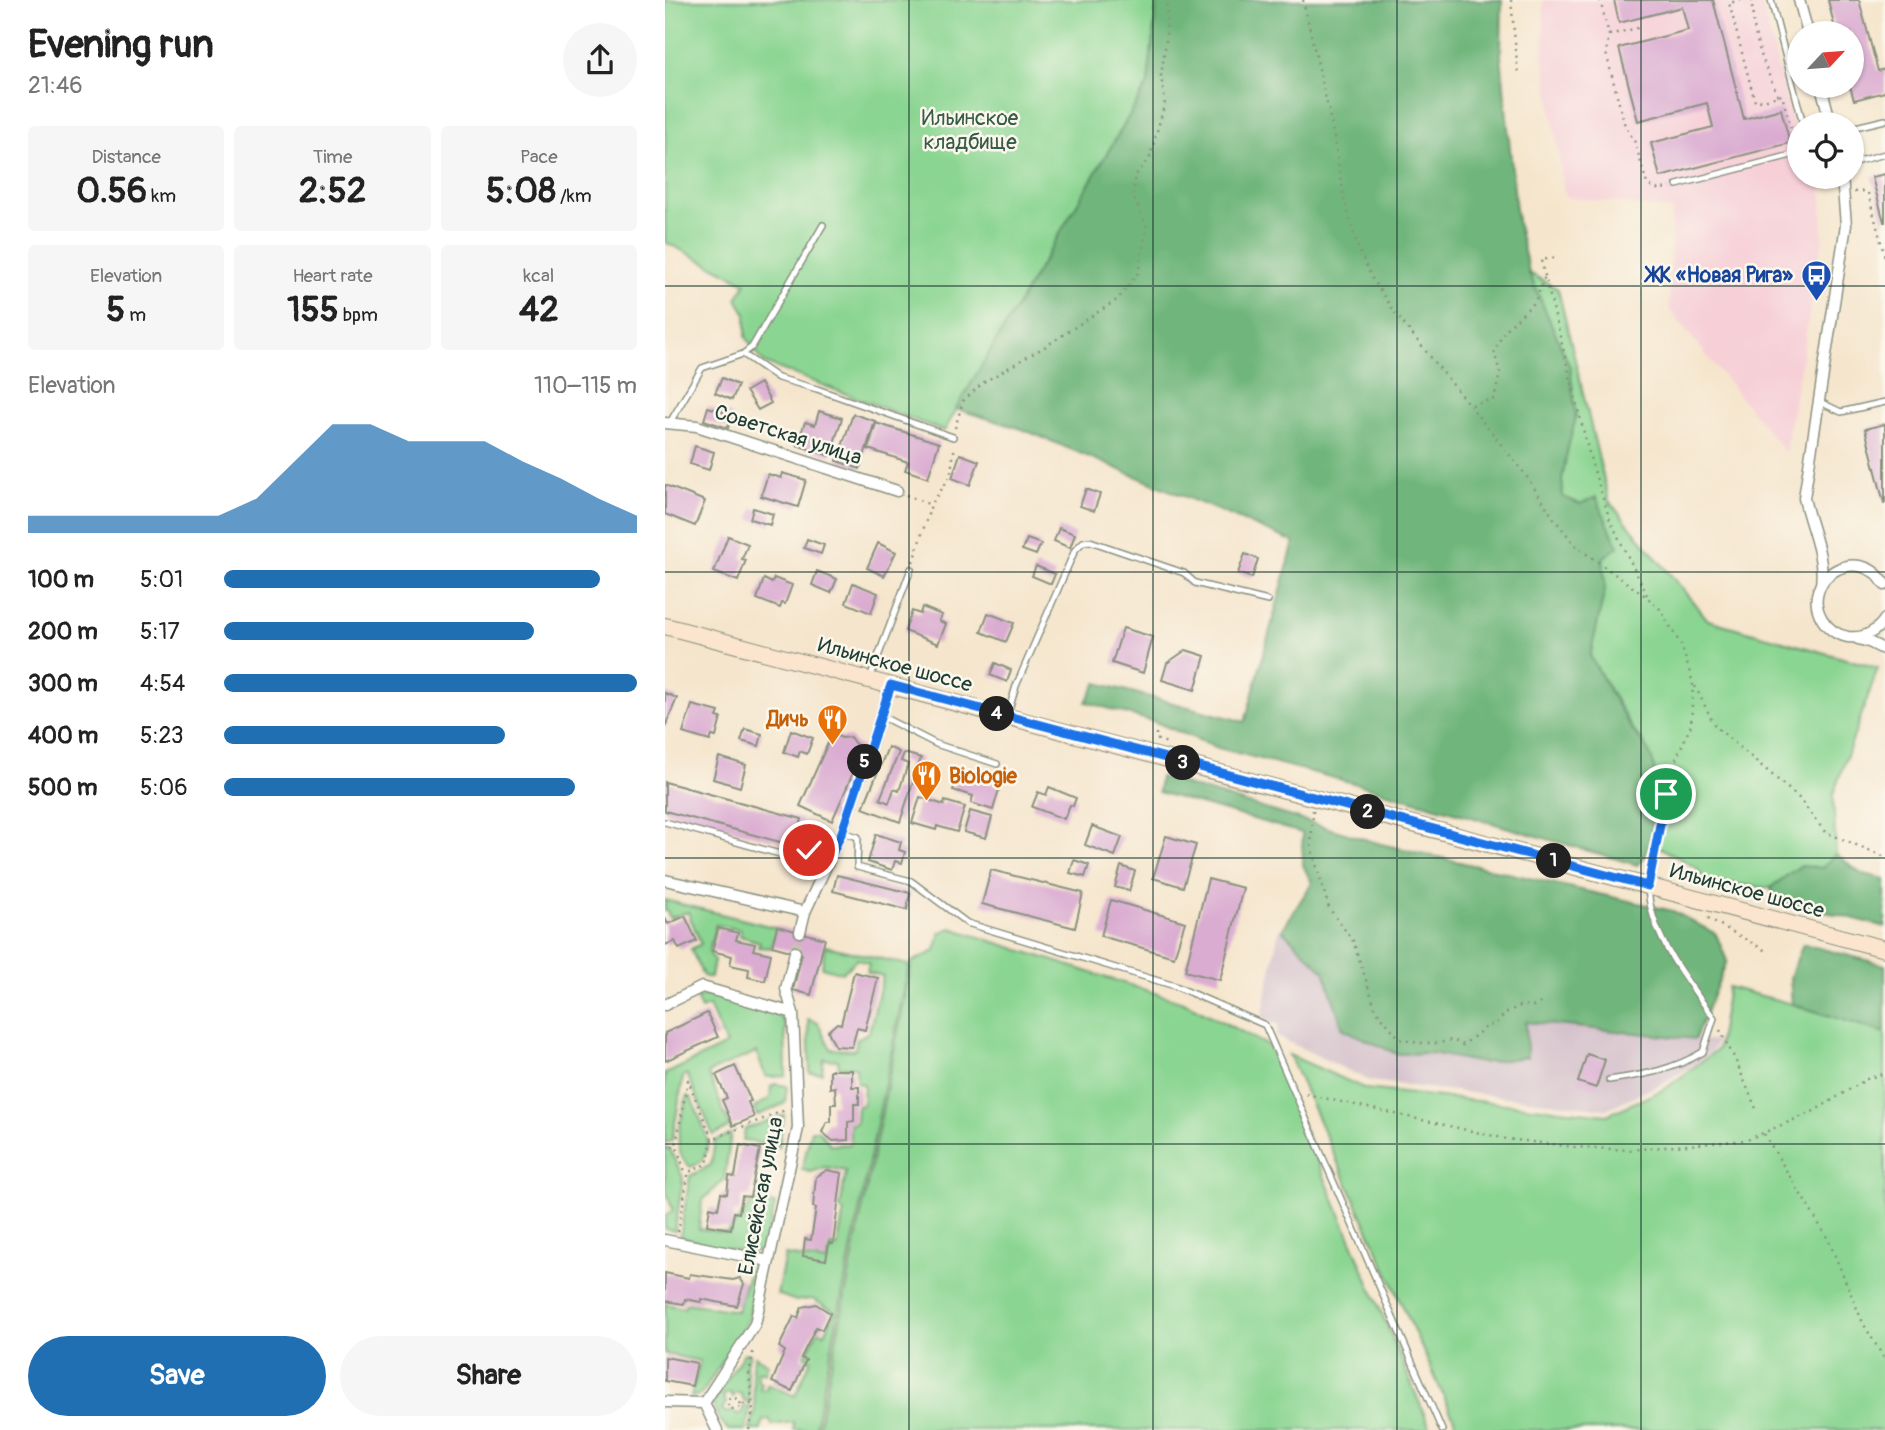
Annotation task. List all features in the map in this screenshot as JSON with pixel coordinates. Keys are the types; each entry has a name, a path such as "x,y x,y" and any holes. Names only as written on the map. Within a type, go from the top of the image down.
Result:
{"main road":[{"name":"Ильинское шоссе","path":"665,626 1885,949"}],"street":[{"path":"1799,0 1805,21"},
{"path":"1843,189 1846,225 1804,498 1823,572 1817,600 1820,616 1830,629 1885,650"},
{"name":"Советская улица","path":"666,427 697,426 897,491"},
{"path":"1818,546 1836,562 1846,566"},
{"path":"1821,585 1832,572 1854,565 1870,569 1885,585"},
{"path":"1852,638 1875,630 1885,619"},
{"path":"800,932 805,912 842,832 891,685"},
{"path":"665,880 805,912"},
{"name":"Елисейская улица","path":"704,1403 755,1324 798,1128 793,1013 786,989 795,952"},
{"path":"665,1005 702,987 793,1013"},
{"path":"670,1241 769,1261"},
{"path":"665,1402 704,1403 717,1430"}],"lane":[{"path":"1771,0 1800,112"},
{"path":"1864,125 1885,120"},
{"path":"1864,160 1885,154"},
{"path":"1677,185 1787,156"},
{"path":"666,427 702,368 743,354 753,347 823,225"},
{"path":"743,354 778,377 953,438"},
{"path":"1818,401 1841,412 1885,402"},
{"path":"1007,716 1016,686 1075,550 1083,542 1090,541 1184,573 1195,583 1268,601"},
{"path":"870,679 911,569"},
{"path":"881,716 936,744 997,764"},
{"path":"665,822 787,856 809,850 831,856"},
{"path":"842,832 858,837 857,867 911,881 967,923 1175,986 1265,1025 1442,1430"},
{"path":"1609,1080 1647,1075 1682,1065 1703,1052 1713,1018 1658,932 1649,905 1648,886"}],"path":[{"path":"911,569 932,505 950,477 955,448 953,438 963,401 984,382 1118,299 1138,273 1147,227 1133,196 1135,176 1150,156 1165,102 1161,76 1166,41 1167,0"},
{"path":"1303,0 1331,121 1345,203 1357,248 1372,278 1395,313 1472,405 1577,547 1649,598 1660,609 1682,648 1693,684 1715,726 1798,797 1825,832 1885,857"},
{"path":"1511,0 1518,73"},
{"path":"1600,0 1609,35 1606,53 1625,126 1635,142 1645,178 1653,188 1659,190 1677,185"},
{"path":"1741,0 1729,3 1755,102 1782,95 1787,113"},
{"path":"1752,0 1752,26 1760,55 1777,96"},
{"path":"1609,35 1641,27"},
{"path":"1854,192 1868,192 1885,257"},
{"path":"1554,258 1541,260 1591,461 1610,520 1649,598"},
{"path":"1472,405 1494,399 1500,373 1494,351 1505,330 1535,302 1545,276"},
{"path":"897,491 932,505"},
{"path":"1648,886 1673,766 1691,724 1693,684"},
{"path":"1310,797 1313,807 1311,847 1329,908 1353,941 1376,1010 1400,1039 1418,1043 1452,1040 1463,1045 1486,1027 1496,1023 1507,1012 1522,1005 1534,1006 1543,1002"},
{"path":"1692,897 1701,914 1766,951"},
{"path":"1713,1018 1735,1059 1757,1111"},
{"path":"1296,1092 1507,1139 1627,1150 1747,1140 1814,1111 1867,1079 1885,1073"},
{"path":"688,1080 712,1139 707,1164 691,1171 684,1169 676,1147 688,1080"},
{"path":"712,1139 797,1105"},
{"path":"1764,1134 1828,1239 1863,1323 1885,1360"},
{"path":"665,1144 676,1147"},
{"path":"670,1241 688,1170"},
{"path":"746,1339 753,1350 750,1374 753,1404 749,1430"},
{"path":"741,1404 753,1404"}],"shaded area":[{"path":"1543,0 1761,0 1790,112 1787,112 1787,189 1821,189 1822,195 1823,237 1785,452 1669,309 1672,209 1565,197 1544,60"},
{"path":"1279,929 1324,971 1343,1029 1397,1054 1431,1053 1482,1063 1527,1056 1526,1022 1717,1041 1713,1050 1698,1062 1661,1084 1606,1109 1370,1081 1276,1036 1279,1025 1262,1018"}],"green space":[{"name":"Ильинское кладбище","path":"665,0 1157,0 1148,84 944,431 764,363 746,337 746,314 737,299 746,283 665,242"},
{"path":"1157,0 1502,0 1501,55 1517,221 1529,273 1570,367 1576,417 1562,479 1563,497 1580,504 1596,497 1618,547 1603,558 1605,589 1590,656 1631,728 1648,750 1654,767 1651,836 1637,865 1357,784 1218,748 1155,722 1086,702 1097,683 1245,722 1294,542 1022,429 956,409 1148,84"},
{"path":"1529,273 1558,289 1609,501 1708,620 1878,668 1833,795 1836,854 1822,868 1800,866 1770,888 1705,880 1697,868 1650,842 1654,809 1644,743 1633,730 1590,656 1605,589 1603,557 1580,504 1563,497 1562,479 1576,417"},
{"path":"1160,777 1381,844 1673,911 1716,934 1727,961 1695,1039 1526,1022 1527,1057 1482,1063 1431,1053 1397,1054 1343,1029 1324,971 1282,930 1312,883 1303,865 1302,833 1158,792"},
{"path":"1836,854 1860,873 1885,879 1885,927 1779,902 1770,888 1800,866 1822,868"},
{"path":"665,900 777,928 771,948 758,947 760,942 740,936 741,930 716,925 709,951 714,960 711,978 703,976 691,949 701,944 688,912 670,918 665,911"},
{"path":"951,928 1186,1003 1269,1046 1431,1430 818,1430 912,962 935,951 940,933"},
{"path":"1803,944 1885,965 1885,1033 1792,1004 1790,977"},
{"path":"825,946 909,965 815,1430 794,1430 793,1422 772,1425 770,1419 763,1420 761,1430 750,1430 755,1409 752,1366 755,1356 768,1364 765,1373 758,1371 760,1389 766,1390 767,1384 795,1396 811,1360 805,1356 818,1331 825,1333 835,1312 812,1299 796,1301 777,1294 785,1255 827,1262 831,1246 837,1247 844,1211 840,1209 846,1171 826,1167 811,1172 802,1170 811,1130 818,1130 831,1145 850,1144 850,1124 856,1123 857,1106 863,1105 864,1084 857,1083 856,1067 839,1067 838,1060 824,1059 822,1073 810,1073 808,1019 818,1023 831,1049 855,1050 857,1039 869,1032 883,976 867,972 869,963 857,959 842,973 822,967"},
{"path":"1728,987 1885,1033 1885,1430 1459,1430 1289,1055 1366,1089 1607,1115 1665,1089 1718,1049"},
{"path":"707,994 776,1012 785,1024 786,1076 766,1077 756,1052 708,1073 730,1127 713,1135 687,1074 683,1077 672,1141 665,1143 665,1073 726,1045 709,1006 701,1009 696,998"},
{"path":"771,1086 787,1086 785,1103 757,1116 754,1108 770,1098"},
{"path":"687,1096 691,1098 703,1126 707,1145 706,1154 701,1161 691,1167 684,1161 679,1144 680,1124"},
{"path":"784,1115 779,1147 743,1140 745,1129"},
{"path":"731,1134 724,1180 702,1201 699,1229 727,1233 755,1200 775,1204 764,1250 745,1252 680,1237 690,1176 711,1165 715,1141"},
{"path":"665,1148 670,1149 683,1178 675,1231 665,1229 665,1216 673,1210 665,1188"},
{"path":"753,1264 760,1268 748,1320 705,1389 700,1395 691,1397 700,1361 665,1354 665,1304 684,1308 687,1303 737,1311"},
{"path":"744,1353 750,1354 746,1364 750,1402 744,1401 741,1394 736,1393 733,1397 731,1393 727,1393 723,1396 726,1403 722,1409 726,1413 733,1411 737,1414 742,1413 744,1406 750,1406 746,1430 728,1430 712,1403"}],"building":[{"path":"1614,0 1713,0 1744,119 1781,109 1787,144 1660,177 1651,143 1713,127 1707,103 1638,121 1619,48 1688,30 1682,7 1619,23"},
{"path":"1828,0 1859,0 1878,71 1885,69 1885,92 1864,97 1864,21 1833,21"},
{"path":"1885,174 1885,222 1884,222 1872,177"},
{"path":"722,378 738,385 732,400 715,393"},
{"path":"760,383 771,403 758,410 746,391"},
{"path":"708,407 732,415 728,428 704,420"},
{"path":"819,411 842,418 830,456 797,445 805,422 815,425"},
{"path":"853,414 875,421 860,469 837,461"},
{"path":"876,423 939,443 928,478 905,470 908,462 868,449"},
{"path":"1885,424 1885,502 1884,503 1865,429"},
{"path":"695,446 714,452 709,470 690,464"},
{"path":"960,454 979,461 970,485 952,478"},
{"path":"782,473 806,480 798,507 761,496 768,474 781,478"},
{"path":"665,485 705,501 695,526 665,514"},
{"path":"1086,489 1100,494 1094,511 1080,506"},
{"path":"753,508 773,514 770,525 750,519"},
{"path":"1059,528 1075,534 1070,548 1054,541"},
{"path":"728,536 748,544 742,559 746,560 738,581 714,572"},
{"path":"807,539 824,545 821,554 804,548"},
{"path":"1027,539 1041,544 1036,555 1022,550"},
{"path":"878,543 896,552 884,576 867,568"},
{"path":"1245,554 1258,559 1252,578 1238,573"},
{"path":"1036,566 1055,574 1051,584 1032,576"},
{"path":"817,571 837,579 831,593 812,585"},
{"path":"774,578 792,585 785,604 782,603 780,608 757,599 764,579 772,583"},
{"path":"853,583 878,593 871,613 846,603"},
{"path":"922,607 942,615 939,621 946,624 938,644 905,631 912,611 920,614"},
{"path":"988,613 1014,623 1006,642 981,632"},
{"path":"1123,628 1153,637 1143,673 1112,663"},
{"path":"1186,650 1205,656 1195,690 1162,680 1167,663"},
{"path":"995,663 1011,670 1007,682 990,675"},
{"path":"665,693 677,698 665,727"},
{"path":"692,705 719,712 717,717 721,718 716,737 712,736 710,741 683,733"},
{"path":"745,729 762,734 759,746 741,741"},
{"path":"791,730 813,738 807,754 800,751 798,757 784,752"},
{"path":"832,734 842,738 850,737 855,744 864,748 832,821 800,806"},
{"path":"888,747 899,752 880,799 889,803 894,789 899,791 908,764 901,761 904,753 921,758 900,822 863,808"},
{"path":"719,757 746,765 740,787 713,779"},
{"path":"958,773 1000,786 993,810 971,803 973,796 953,790"},
{"path":"665,782 802,819 795,846 665,811"},
{"path":"1049,787 1076,798 1064,819 1032,807 1038,792 1046,795"},
{"path":"920,797 944,805 945,801 965,807 957,832 937,826 936,830 912,823"},
{"path":"970,811 992,817 986,838 964,832"},
{"path":"1092,826 1122,837 1115,856 1085,845"},
{"path":"876,834 901,842 899,850 905,852 902,863 895,861 892,870 868,862"},
{"path":"1166,836 1196,845 1183,887 1153,878"},
{"path":"1074,860 1089,865 1085,877 1070,873"},
{"path":"1121,866 1135,871 1129,891 1115,887"},
{"path":"991,870 1083,893 1075,928 982,904"},
{"path":"837,875 910,893 907,910 833,891"},
{"path":"1208,879 1243,888 1220,980 1185,971"},
{"path":"1111,900 1185,922 1174,957 1101,936"},
{"path":"685,916 697,941 679,949 675,941 665,945 665,918 668,924"},
{"path":"777,926 825,939 811,995 793,990 802,954 772,946"},
{"path":"718,928 738,933 736,940 755,944 753,950 771,954 765,981 748,977 749,969 730,965 732,956 712,951"},
{"path":"854,972 878,978 865,1030 857,1028 852,1047 835,1046 828,1031 837,1023 841,1024"},
{"path":"707,1013 718,1037 665,1061 665,1033"},
{"path":"1587,1054 1605,1060 1596,1088 1578,1082"},
{"path":"735,1066 751,1101 748,1102 754,1117 733,1126 722,1100 727,1098 716,1075"},
{"path":"830,1070 852,1070 852,1087 859,1087 859,1104 854,1104 854,1121 848,1122 848,1140 833,1141 822,1132 827,1122 831,1122 831,1104 836,1104 835,1087 830,1088"},
{"path":"740,1145 760,1149 750,1197 742,1196 739,1213 734,1212 731,1229 707,1225 710,1207 718,1209 721,1193 727,1194 729,1176 735,1177"},
{"path":"827,1170 842,1173 833,1244 829,1243 826,1260 803,1256 805,1239 811,1240 816,1208 813,1207 816,1177"},
{"path":"665,1273 689,1278 690,1274 733,1280 740,1278 744,1284 737,1306 701,1299 701,1302 685,1299 684,1304 665,1301"},
{"path":"816,1304 830,1313 822,1330 816,1327 801,1358 806,1360 792,1391 772,1382 785,1351 779,1347 794,1316 798,1318 802,1307"},
{"path":"665,1357 697,1363 692,1386 665,1381"}],"tunnel":[{"path":"795,952 800,932"}],"place":[{"name":"ЖК «Новая Рига»","path":"1816,302"},
{"name":"Дичь","path":"832,746"},
{"name":"Biologie","path":"926,803"}],"route":[{"path":"809,850 831,856 842,832 891,685 1648,886 1666,794"}]}
